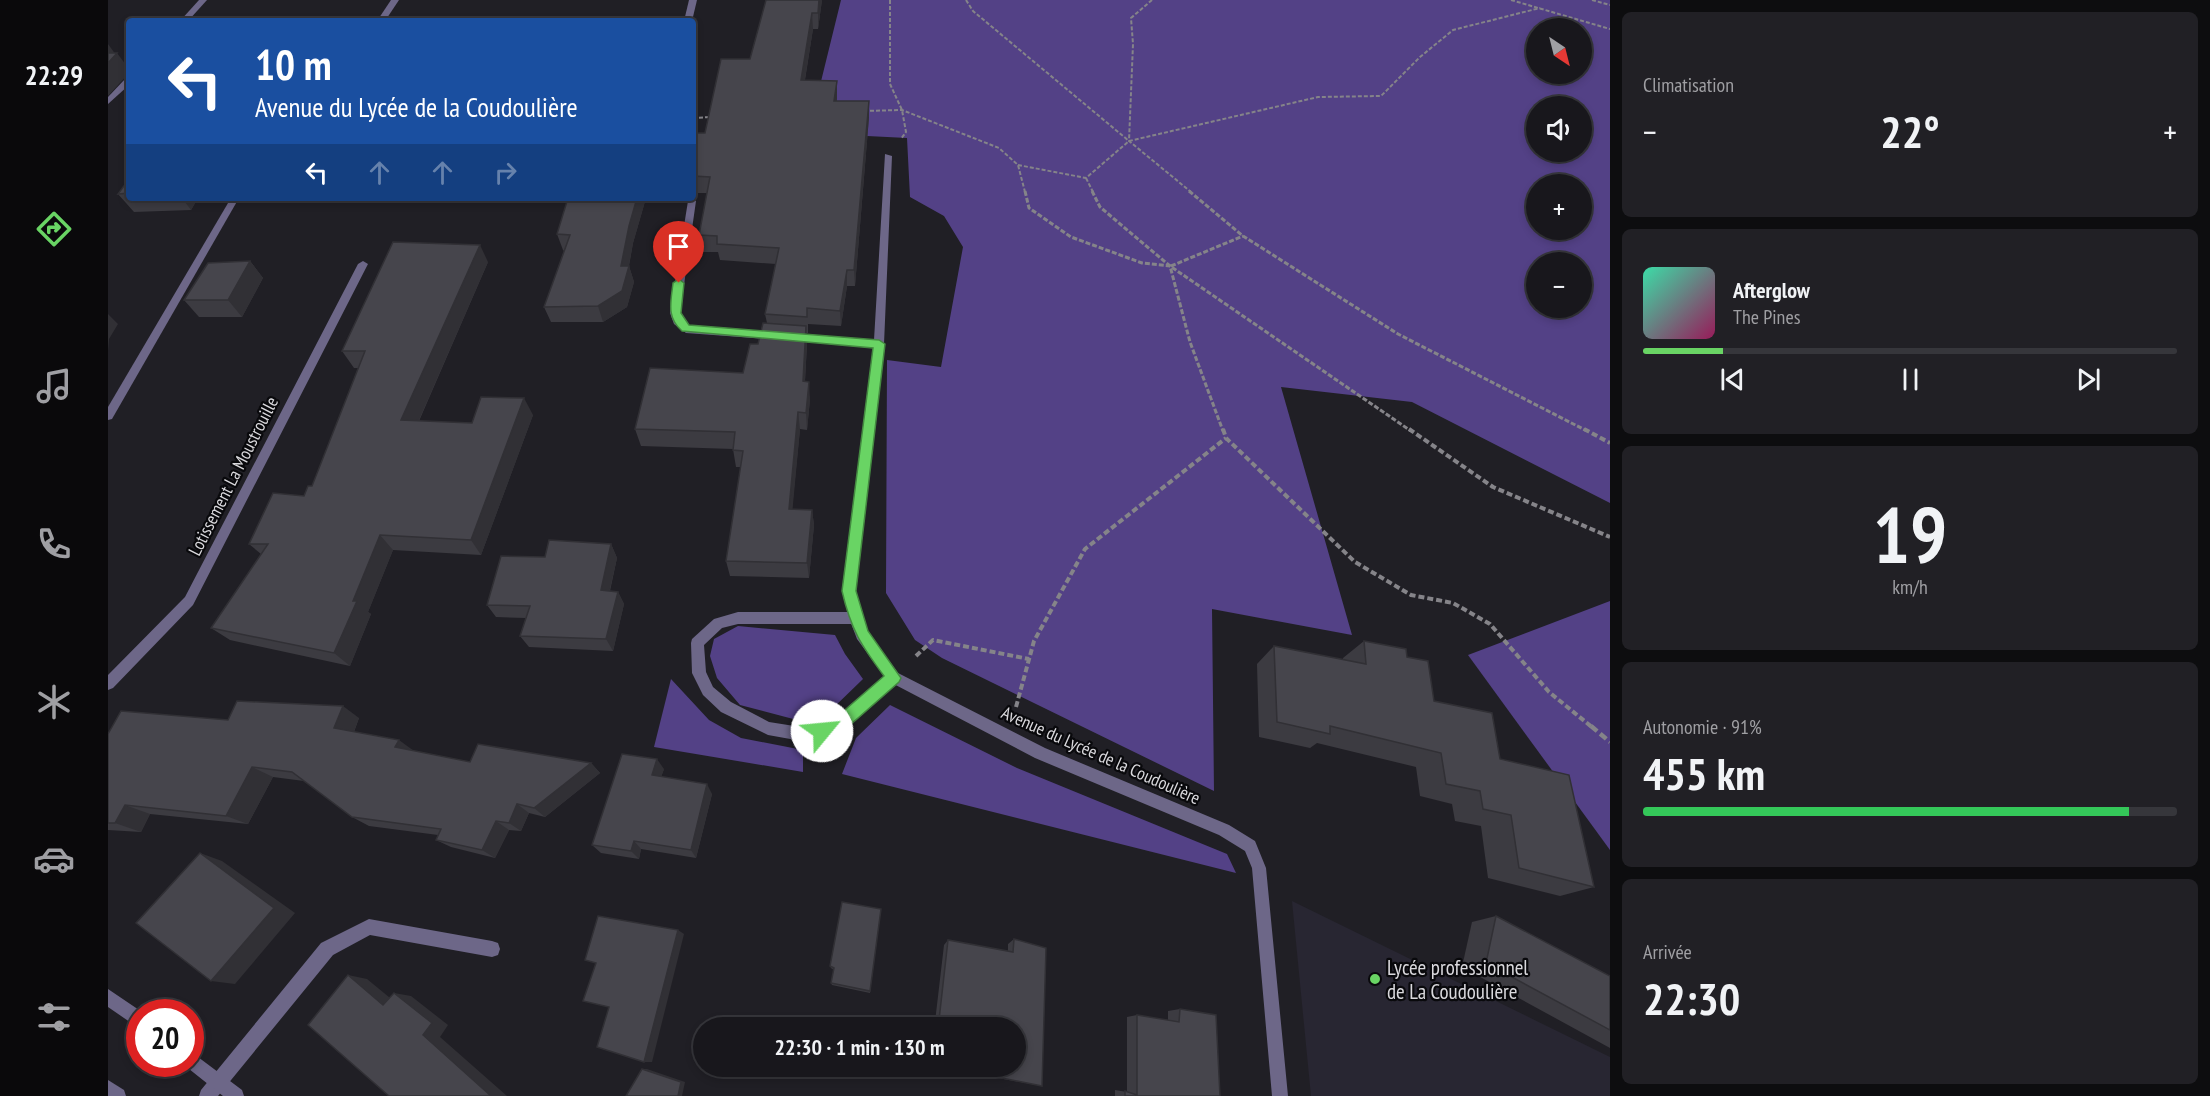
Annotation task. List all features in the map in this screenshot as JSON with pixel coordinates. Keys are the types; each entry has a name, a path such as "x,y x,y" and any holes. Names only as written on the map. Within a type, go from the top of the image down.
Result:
{"street":[{"path":"187,18 203,0"},
{"path":"383,18 395,0"},
{"path":"689,18 693,0"},
{"path":"108,102 126,83"},
{"name":"Avenue du Lycée de la Coudoulière","path":"888,156 879,344 849,591 855,618 862,635 893,678 1040,753 1224,830 1250,846 1259,868 1280,1096"},
{"path":"108,416 233,201"},
{"path":"692,201 675,313 678,322 686,328 879,344"},
{"name":"Lotissement La Moustrouille","path":"108,684 189,601 363,264"},
{"path":"855,618 738,618 718,623 697,643 699,673 708,691 726,706 768,728 807,735 836,727 893,678"},
{"path":"207,1096 327,949 369,927 492,949"},
{"path":"108,997 126,1010"},
{"path":"204,1070 236,1096"},
{"path":"108,1088 118,1096"}],"path":[{"path":"888,156 906,132 902,110 890,84 890,0"},
{"path":"966,0 973,11 1243,236 1398,334 1610,443"},
{"path":"1129,141 1133,44 1131,18 1152,0"},
{"path":"1511,0 1610,29"},
{"path":"1592,0 1610,5"},
{"path":"1086,178 1129,141 1318,97 1381,96 1420,57 1453,30 1540,8"},
{"path":"856,111 902,110 999,148 1018,165 1086,178"},
{"path":"696,118 715,117"},
{"path":"1018,165 1029,208 1071,237 1142,263 1170,266 1243,236"},
{"path":"1086,178 1100,207 1170,266 1493,487 1610,537"},
{"path":"1170,266 1190,342 1226,438 1354,561 1411,595 1453,603 1490,624 1549,692 1610,742"},
{"path":"1008,737 1034,641 1085,549 1226,438"},
{"path":"893,678 933,640 1029,659"}],"shaded area":[{"path":"841,0 1610,0 1610,503 1412,402 1281,387 1352,635 1212,609 1214,791 942,658 915,640 886,593 887,360 941,367 963,247 944,216 910,197 907,138 867,136 812,118"},
{"path":"1610,601 1610,850 1468,655"},
{"path":"738,626 835,635 863,679 830,711 797,720 740,705 717,678 710,656 714,639"},
{"path":"671,679 709,720 741,738 803,750 803,772 654,747"},
{"path":"890,705 1017,768 1227,854 1236,873 842,774 856,738"},
{"name":"Lycée professionnel de La Coudoulière","path":"1292,901 1610,1057 1610,1096 1311,1096"}],"building":[{"path":"766,0 819,0 818,13 812,13 801,80 837,81 834,101 869,101 854,270 847,270 840,311 807,308 807,317 765,314 779,248 717,244 717,236 699,235 710,177 696,176 696,133 705,133 721,59 750,59"},
{"path":"108,53 117,53 108,63"},
{"path":"126,183 126,193 118,194"},
{"path":"567,201 636,201 621,266 629,266 622,291 598,306 544,307 570,235 557,234"},
{"path":"393,242 480,245 401,420 472,423 481,397 524,398 471,540 380,535 353,601 357,601 334,653 211,628 268,544 249,544 273,493 304,496 308,486 312,486 365,351 342,351"},
{"path":"250,261 228,300 184,300 208,263"},
{"path":"763,323 806,326 803,381 809,382 806,413 798,412 789,509 812,510 807,563 726,561 743,451 733,450 735,432 635,429 650,368 743,373 750,344 758,344"},
{"path":"549,540 611,544 601,590 618,592 606,639 520,636 530,606 487,605 501,556 545,557"},
{"path":"1364,641 1406,649 1407,657 1428,661 1434,701 1492,713 1500,759 1569,775 1594,887 1519,868 1511,815 1483,809 1480,791 1446,784 1441,753 1330,726 1330,734 1277,722 1274,646 1366,664"},
{"path":"237,701 343,706 334,728 399,740 395,747 470,762 478,744 591,763 534,808 517,804 509,823 496,821 482,850 436,840 441,829 352,817 292,772 252,767 226,816 125,805 115,823 108,823 108,734 121,711 228,720"},
{"path":"622,754 657,759 652,775 707,784 691,850 634,841 631,851 592,845"},
{"path":"200,853 274,908 211,981 136,923"},
{"path":"842,902 881,909 870,991 831,983 834,968 830,966"},
{"path":"598,916 678,930 644,1062 597,1047 609,1007 583,1001 596,963 585,960"},
{"path":"1496,916 1610,976 1610,1030 1486,963"},
{"path":"1014,939 1046,948 1042,1086 997,1077 1026,1077 1026,1017 939,1017 948,940 1013,952"},
{"path":"348,975 383,1005 394,993 432,1023 423,1035 491,1096 389,1096 308,1025"},
{"path":"1180,1009 1216,1015 1220,1096 1125,1096 1125,1091 1137,1095 1137,1015 1179,1022"},
{"path":"642,1069 681,1082 678,1096 626,1096"}],"place":[{"name":"Lycée professionnel de La Coudoulière","path":"1375,979"}],"route":[{"path":"679,283 675,313 678,322 686,328 879,344 849,591 855,618 862,635 893,678 836,727 822,731"}]}
